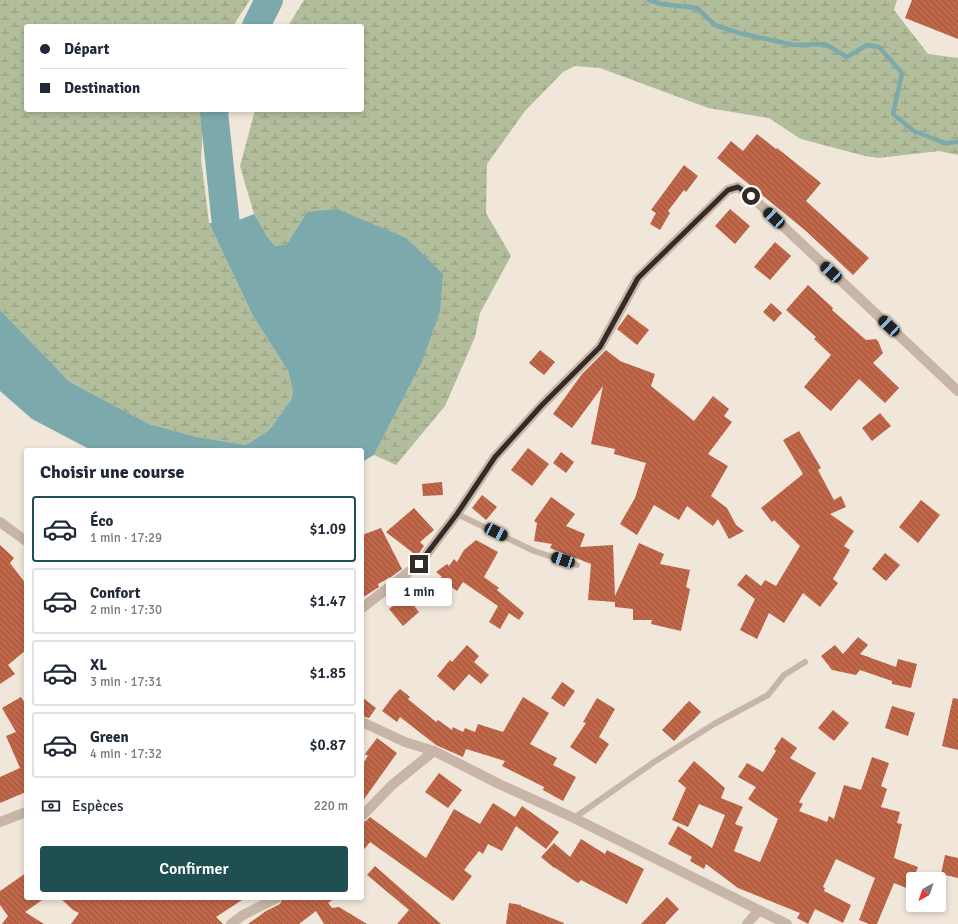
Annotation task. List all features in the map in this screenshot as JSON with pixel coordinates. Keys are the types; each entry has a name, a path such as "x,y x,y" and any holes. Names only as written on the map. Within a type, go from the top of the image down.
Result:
{"street":[{"path":"364,606 419,564 457,514 495,457 542,405 600,347 638,278 728,190 738,187 751,196 958,391"},
{"path":"0,522 24,540"},
{"path":"364,723 405,742 434,751 499,784 574,818 787,924"},
{"path":"364,814 392,785 434,751"},
{"path":"0,822 24,813"},
{"path":"231,924 243,915 273,900"},
{"path":"746,924 759,910"}],"lane":[{"path":"457,514 534,551 577,565"},
{"path":"574,818 700,732 768,695 784,675 805,662"}],"green space":[{"path":"0,0 250,0 234,24 24,24 24,112 204,112 201,159 209,223 253,316 288,371 293,392 291,400 269,430 246,445 197,437 149,424 70,382 0,310"},
{"path":"304,0 897,0 894,10 928,54 958,58 958,155 939,151 878,158 865,156 801,139 769,118 708,108 600,68 575,66 563,72 525,111 487,164 486,213 511,256 480,313 475,337 445,406 396,465 374,455 422,362 307,212 287,244 275,246 267,236 254,214 240,166 254,112 364,112 364,24 289,24"}],"water":[{"path":"337,209 406,238 443,274 440,311 422,362 374,455 364,461 364,448 87,448 32,419 0,391 0,310 70,382 149,424 197,437 246,445 269,430 291,400 293,392 288,371 253,316 209,223 226,225 254,214 267,236 275,246 287,244 307,212"}],"building":[{"path":"912,0 958,0 958,39 905,18"},
{"path":"757,134 821,183 806,201 869,258 853,275 806,231 717,158 731,141 743,151"},
{"path":"684,165 698,176 686,192 684,190 668,211 670,213 660,230 650,224 656,213 651,210"},
{"path":"730,209 750,226 735,244 715,226"},
{"path":"775,242 791,256 770,280 754,267"},
{"path":"808,285 833,308 832,310 866,340 876,339 878,341 883,353 873,363 899,388 885,403 859,379 831,411 804,387 831,355 814,339 816,337 786,310"},
{"path":"771,303 782,313 774,322 763,312"},
{"path":"628,314 649,330 637,345 617,329"},
{"path":"540,350 555,362 544,375 529,363"},
{"path":"606,350 620,361 655,374 651,386 694,421 713,396 729,409 724,416 732,422 708,454 728,466 711,496 727,508 736,525 744,531 729,539 718,519 713,526 687,506 679,520 654,505 637,535 620,524 635,498 646,463 614,454 615,449 591,444 603,386 572,428 553,414 582,374"},
{"path":"880,413 891,426 872,441 862,428"},
{"path":"799,431 821,468 818,470 834,500 841,496 846,507 830,514 854,531 844,546 850,550 833,579 838,583 820,607 803,593 784,623 769,613 757,639 740,630 755,599 737,585 746,574 761,586 765,580 776,586 800,546 774,520 772,522 761,508 803,474 783,440"},
{"path":"528,448 549,464 532,486 511,470"},
{"path":"561,452 574,462 566,473 553,463"},
{"path":"442,482 443,495 423,496 422,484"},
{"path":"482,495 497,507 486,520 472,508"},
{"path":"551,497 575,514 566,526 585,534 580,547 613,545 615,596 639,543 664,554 660,564 690,570 686,587 690,589 681,631 651,624 652,620 633,620 633,609 615,607 615,602 588,600 591,564 550,548 552,544 534,541 537,523 534,521"},
{"path":"921,500 940,515 918,543 899,527"},
{"path":"414,508 434,530 420,542 424,546 417,556 386,532"},
{"path":"381,528 402,569 378,584 379,587 364,597 364,534"},
{"path":"476,540 498,552 484,577 499,588 497,590 524,613 519,620 509,613 500,629 489,622 498,606 463,582 457,591 440,579 442,577 436,572 447,564 449,566 454,559 457,562 464,550"},
{"path":"0,545 14,558 10,563 24,581 24,652 8,665 15,674 0,684"},
{"path":"885,553 900,565 886,581 872,569"},
{"path":"406,596 419,612 403,626 389,609"},
{"path":"858,637 868,645 860,654 896,667 898,659 917,664 911,688 892,684 892,681 860,670 856,675 832,670 821,656 835,645 843,654"},
{"path":"467,645 479,656 474,662 489,675 481,684 469,674 454,691 437,676 450,660 452,662"},
{"path":"562,682 575,691 564,707 551,698"},
{"path":"400,689 410,697 408,699 436,722 438,720 452,730 453,727 463,732 465,728 475,732 478,724 503,732 523,697 549,713 530,744 557,758 553,765 576,777 563,801 543,790 544,787 502,766 505,761 466,749 463,757 436,745 400,717 397,722 382,711"},
{"path":"21,697 24,702 24,793 0,803 0,777 20,768 6,736 16,732 2,708"},
{"path":"597,698 615,709 599,737 609,744 596,764 570,747 586,723 583,722"},
{"path":"953,698 958,699 958,750 942,746"},
{"path":"364,699 376,708 369,718 364,717"},
{"path":"689,701 701,712 674,741 662,730"},
{"path":"892,706 915,713 908,736 885,728"},
{"path":"833,710 849,723 834,741 818,728"},
{"path":"782,737 797,748 790,758 816,773 799,802 803,804 799,811 827,822 829,816 834,819 844,785 861,790 872,757 889,763 881,786 887,789 881,807 900,812 897,823 902,824 894,858 918,867 916,872 906,872 906,888 894,883 877,924 869,924 859,920 875,878 836,859 823,887 825,888 824,891 851,905 843,923 815,909 808,924 797,918 800,913 738,888 706,864 704,869 690,861 692,857 668,844 678,826 712,848 725,815 699,804 688,827 672,820 686,788 678,781 694,761 725,788 721,798 743,807 735,824 743,827 734,851 760,862 778,819 748,799 756,787 738,777 747,763 763,772 776,751 774,749"},
{"path":"377,738 397,753 364,799 364,762 368,756 365,754"},
{"path":"439,773 462,790 448,808 425,792"},
{"path":"493,803 515,817 522,806 559,832 546,849 516,826 502,851 488,844 483,854 479,851 464,870 472,876 453,901 370,842 364,850 364,822 370,817 426,858 454,809 480,824"},
{"path":"581,839 605,854 607,850 644,869 627,904 581,880 578,883 554,868 541,857 554,843 570,857"},
{"path":"945,855 958,858 958,878 946,875 946,872 941,872"},
{"path":"375,866 441,924 397,924 409,910 367,875"},
{"path":"24,874 24,900 42,900 25,912 44,924 2,924 8,916 0,905 0,891"},
{"path":"667,897 679,909 665,924 641,924"},
{"path":"62,900 242,900 216,917 223,924 71,924 79,913 73,910"},
{"path":"282,900 332,900 328,903 332,908 339,907 367,924 324,924 316,911 299,924 248,924 266,911 280,904"},
{"path":"509,903 521,905 564,923 506,924"}],"waterway":[{"path":"257,24 269,0"},
{"path":"649,0 661,4 697,8 715,25 739,33 794,45 825,44 847,57 867,45 879,47 902,73 893,114 914,131 945,143 958,142"},
{"path":"214,112 226,225 249,257"}],"route":[{"path":"419,564 457,514 495,457 542,405 600,347 638,278 728,190 738,187 751,196"}]}
